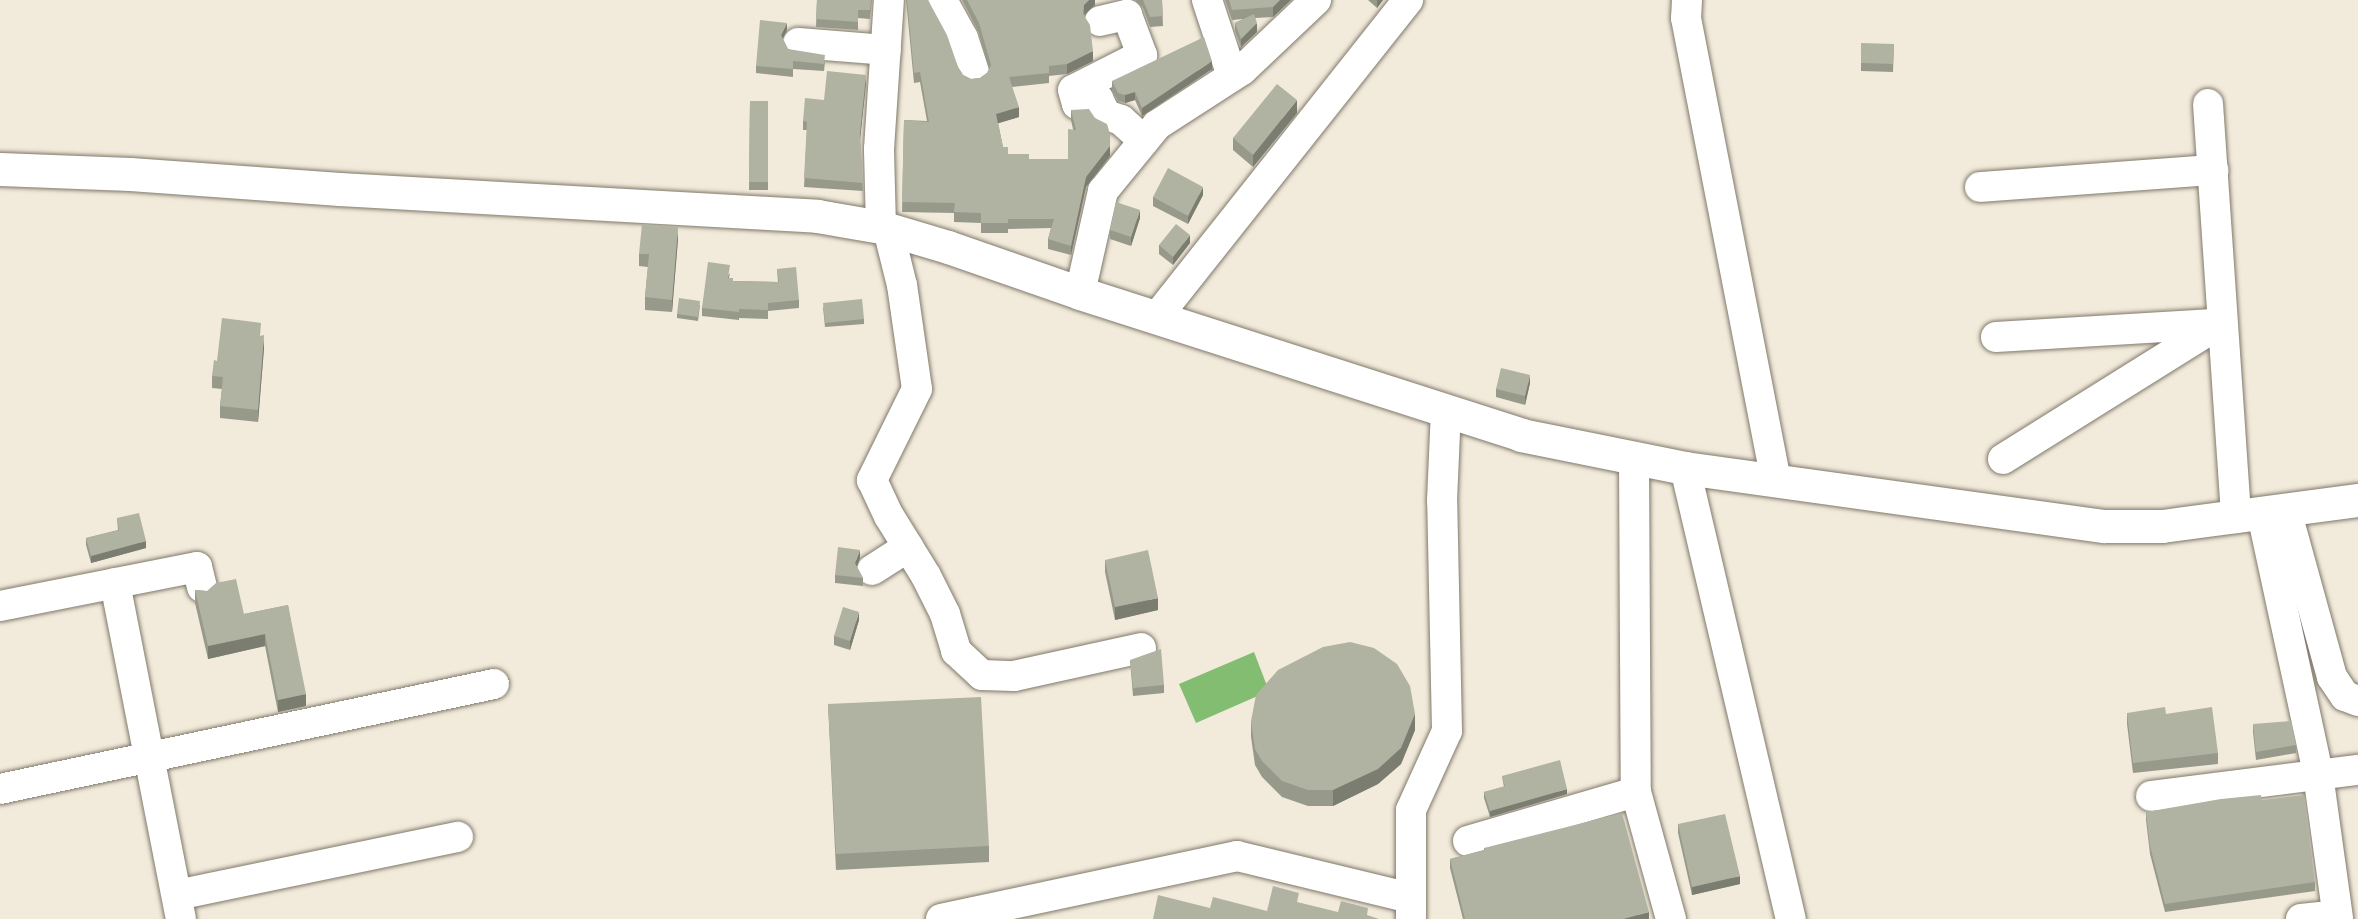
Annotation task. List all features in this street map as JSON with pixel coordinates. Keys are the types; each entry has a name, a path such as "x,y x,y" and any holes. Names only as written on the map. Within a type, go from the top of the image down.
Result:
{"main road":[{"path":"0,169 130,174 339,189 818,216 885,228 1521,435 1685,468 1901,496 2019,516 2104,526 2162,526 2358,500"}],"street":[{"path":"889,0 879,149 885,228 902,285 917,389 872,480 888,516 945,614 956,651 982,675 1014,676 1141,648"},
{"path":"942,0 963,38 974,72"},
{"path":"1208,0 1232,76"},
{"path":"1080,293 1103,191 1157,125 1232,76 1316,0"},
{"path":"1156,318 1408,0"},
{"path":"1687,0 1688,29 1776,481"},
{"path":"1113,12 1127,15 1142,55 1073,90 1077,104 1098,99 1106,115 1121,120 1144,141"},
{"path":"798,43 886,50"},
{"path":"2208,104 2221,323 2318,774 2338,917 2301,919"},
{"path":"1980,186 2213,170"},
{"path":"1996,337 2221,323"},
{"path":"2003,459 2221,323"},
{"path":"940,919 1237,856 1411,908 1411,810 1447,731 1442,501 1446,410"},
{"path":"1634,458 1636,792 1671,919"},
{"path":"1685,468 1791,919"},
{"path":"2261,514 2332,677 2345,696 2358,701"},
{"path":"872,570 908,548"},
{"path":"0,606 197,567 202,587"},
{"path":"115,583 179,907 458,837"},
{"path":"0,789 494,684"},
{"path":"2151,796 2358,770"},
{"path":"1468,841 1636,792"}],"shaded area":[{"path":"1254,652 1269,691 1196,723 1179,684"}],"building":[{"path":"817,0 871,0 870,10 858,10 858,22 816,19"},
{"path":"907,0 928,0 947,35 958,67 963,75 971,79 980,78 987,73 991,65 979,23 967,0 1089,0 1084,5 1083,14 1090,25 1093,51 1067,64 1049,66 1049,73 1009,77 1019,107 996,114 1003,147 1008,147 1008,154 1029,154 1029,159 1068,159 1068,129 1076,130 1071,110 1089,109 1095,118 1107,124 1110,146 1086,177 1071,246 1048,239 1054,219 1008,219 1008,223 981,223 981,213 954,212 955,203 902,202 904,120 929,122 920,72 914,73"},
{"path":"1143,0 1162,0 1163,16 1150,17"},
{"path":"1229,0 1280,0 1273,7 1232,10"},
{"path":"1254,14 1257,23 1241,39 1235,23"},
{"path":"760,20 787,23 781,35 788,49 825,55 824,64 793,61 793,69 756,66"},
{"path":"1204,37 1212,61 1142,108 1135,92 1125,95 1118,93 1112,81"},
{"path":"1861,43 1894,44 1893,64 1861,63"},
{"path":"827,71 866,75 860,133 863,183 804,178 807,122 803,121 805,98 824,100"},
{"path":"1277,84 1297,100 1253,155 1233,138"},
{"path":"750,101 768,101 768,182 749,182"},
{"path":"1168,168 1203,187 1188,216 1153,197"},
{"path":"1116,202 1140,210 1131,237 1110,230"},
{"path":"642,224 678,227 672,300 645,297 649,254 639,254"},
{"path":"1176,224 1190,235 1173,257 1159,245"},
{"path":"708,262 730,265 728,278 733,278 733,281 779,282 777,269 796,267 799,300 768,303 768,310 739,309 739,312 702,308"},
{"path":"679,298 700,301 698,317 677,314"},
{"path":"862,299 864,319 825,323 823,303"},
{"path":"222,318 261,323 260,336 264,335 258,410 220,406 223,377 212,376 214,360 217,361"},
{"path":"1501,368 1530,375 1525,396 1496,389"},
{"path":"139,513 146,541 91,556 86,538 119,530 117,518"},
{"path":"838,547 860,550 855,563 863,578 835,575"},
{"path":"1148,550 1158,598 1115,607 1105,560"},
{"path":"236,579 244,614 288,605 306,694 278,700 265,634 208,646 195,590 207,591 216,583"},
{"path":"843,607 859,612 850,641 834,636"},
{"path":"1350,642 1374,648 1397,664 1410,686 1415,714 1401,748 1378,769 1333,790 1308,790 1282,781 1262,761 1255,749 1251,721 1256,695 1278,670 1323,647"},
{"path":"1161,649 1164,685 1133,688 1130,660"},
{"path":"981,697 989,846 836,854 828,704"},
{"path":"2165,707 2166,714 2212,707 2218,753 2133,763 2127,713"},
{"path":"2291,721 2296,745 2256,752 2253,724"},
{"path":"1560,760 1567,789 1490,811 1484,792 1505,786 1502,776"},
{"path":"2261,795 2262,800 2304,795 2315,882 2165,904 2150,846 2146,812 2221,799"},
{"path":"1622,813 1649,912 1623,919 1465,919 1450,859 1485,850 1484,848"},
{"path":"1725,814 1740,876 1692,887 1678,824"},
{"path":"1273,886 1299,893 1297,902 1338,912 1341,901 1368,908 1367,915 1379,919 1153,919 1158,895 1210,908 1213,897 1267,911"}]}
